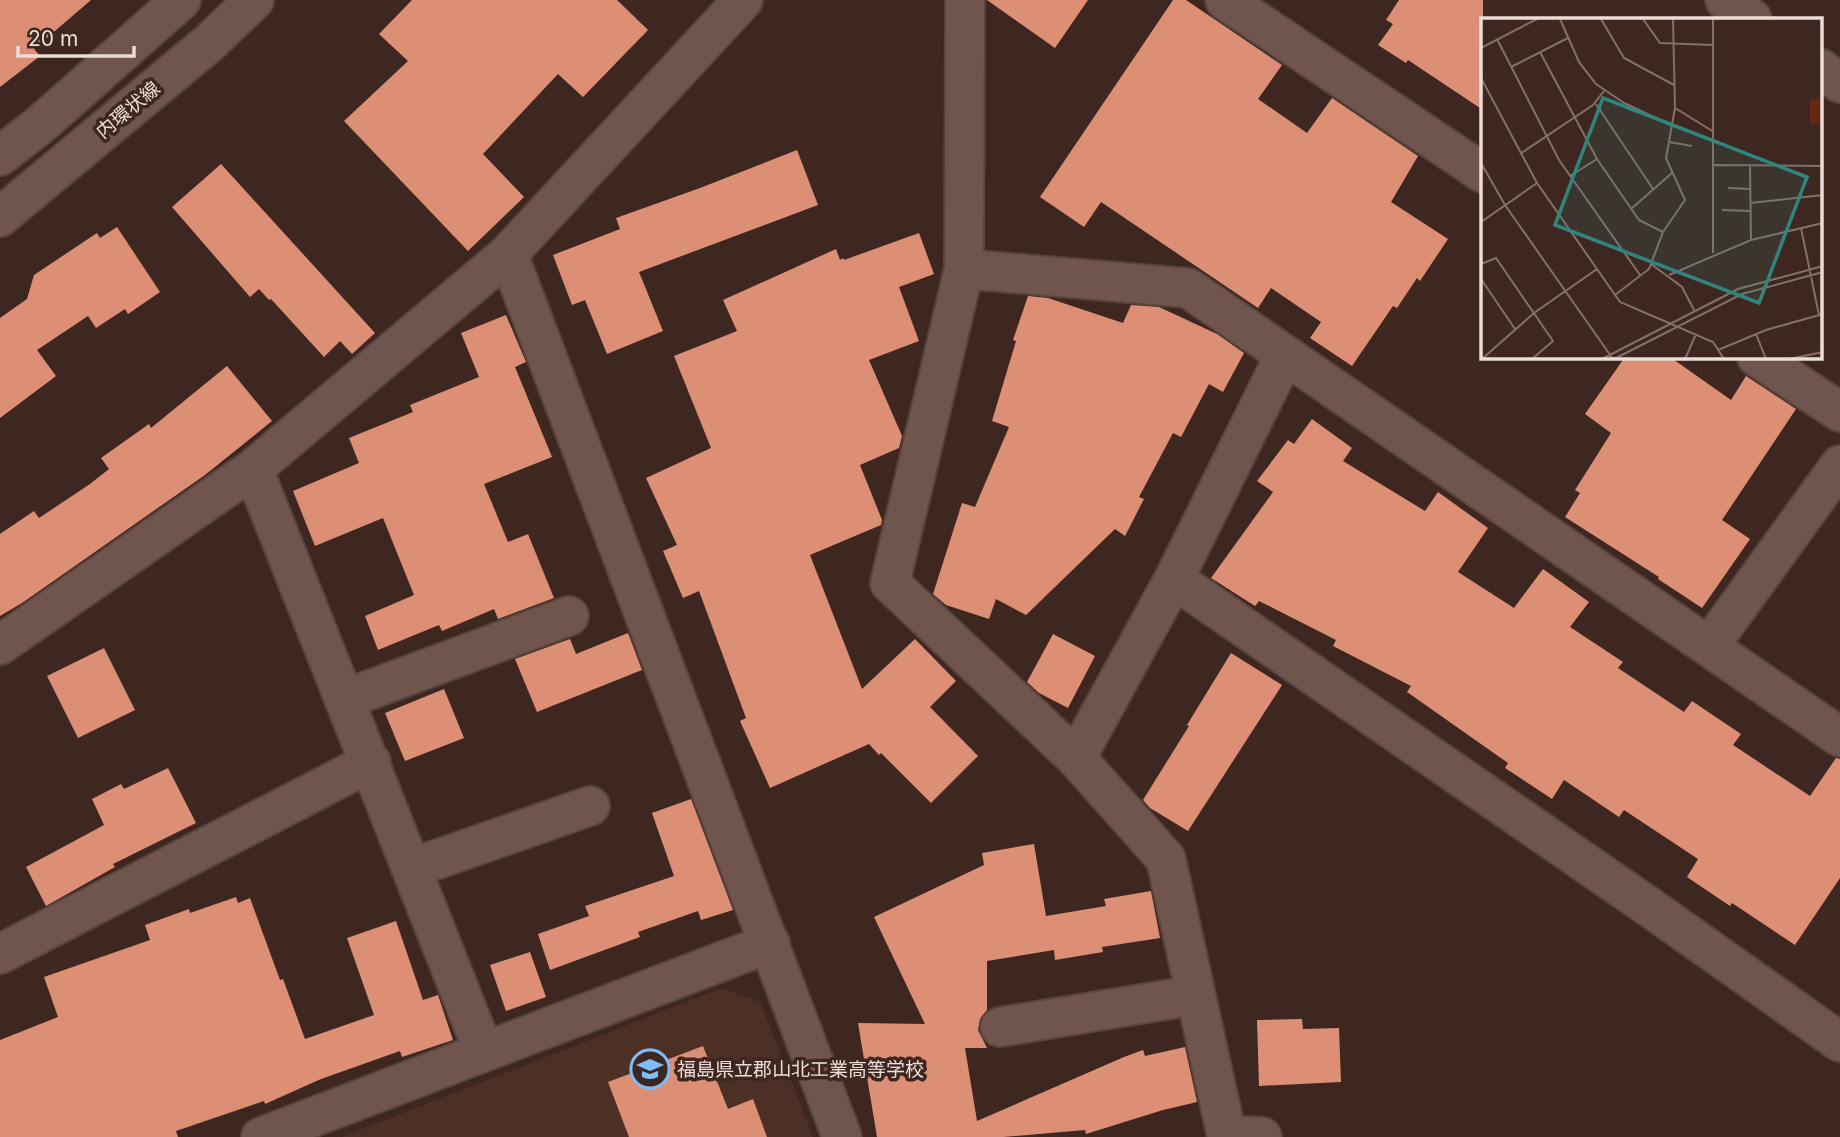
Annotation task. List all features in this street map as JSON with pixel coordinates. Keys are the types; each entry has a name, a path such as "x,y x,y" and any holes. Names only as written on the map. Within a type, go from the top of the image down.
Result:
{"street":[{"path":"0,156 41,124 181,0"},
{"name":"内環状線","path":"0,217 209,43 254,0"},
{"path":"0,645 253,469 508,254 743,0"},
{"path":"965,0 964,269 890,583 1076,758 1166,859 1196,995 1239,1136"},
{"path":"1225,0 1481,172"},
{"path":"1725,0 1751,18"},
{"path":"1822,70 1840,83"},
{"path":"508,254 842,1137"},
{"path":"964,269 1188,288 1840,737"},
{"path":"1076,758 1174,579 1285,355"},
{"path":"1760,359 1840,412"},
{"path":"1710,645 1840,465"},
{"path":"253,469 484,1052"},
{"path":"1174,579 1840,1042"},
{"path":"345,699 569,616"},
{"path":"0,954 371,762"},
{"path":"412,868 590,806"},
{"path":"261,1137 770,943"},
{"path":"1000,1027 1196,995"}],"shaded area":[{"name":"福島県立郡山北工業高等学校","path":"722,988 760,1002 813,1137 342,1137"}],"building":[{"path":"0,0 91,0 34,49 40,56 0,87"},
{"path":"412,0 617,0 648,30 583,97 558,74 483,154 524,197 468,251 344,121 408,61 379,34"},
{"path":"987,0 1088,0 1055,48"},
{"path":"1173,0 1186,0 1282,65 1258,99 1307,133 1332,98 1418,156 1391,202 1448,239 1420,281 1417,278 1397,308 1393,306 1352,366 1310,338 1321,322 1271,288 1258,308 1101,202 1084,227 1040,197"},
{"path":"1399,0 1483,0 1481,109 1408,60 1406,63 1378,45 1393,24 1386,20"},
{"path":"797,150 818,205 639,272 663,331 607,354 585,300 572,305 553,255 620,229 616,218"},
{"path":"221,164 375,333 352,354 340,341 324,357 259,289 250,297 172,207"},
{"path":"117,227 160,292 128,314 125,309 96,328 88,316 37,350 56,376 0,418 0,318 27,299 34,275 97,233 100,238"},
{"path":"919,233 934,274 899,287 919,341 869,360 902,436 899,448 860,465 882,520 881,525 810,555 862,689 915,639 956,681 930,707 978,756 931,803 869,744 770,788 740,721 746,718 699,591 683,598 663,551 677,545 646,478 711,448 674,356 737,331 723,300 836,249 840,260 844,260"},
{"path":"1028,296 1048,298 1123,323 1131,305 1159,307 1217,334 1244,353 1223,392 1209,384 1181,437 1173,433 1139,497 1144,499 1125,536 1115,529 1026,615 996,599 989,619 946,605 933,594 962,503 975,507 1009,427 992,421 1016,341 1013,340"},
{"path":"506,315 526,362 515,367 552,457 484,484 508,542 528,534 554,598 498,619 494,609 442,631 439,625 378,650 365,616 414,595 383,518 315,546 293,491 359,463 349,438 413,412 410,405 479,377 461,333"},
{"path":"1624,359 1673,359 1731,400 1746,376 1796,409 1722,520 1750,539 1702,608 1565,517 1580,493 1575,490 1611,433 1585,414"},
{"path":"227,366 272,421 205,475 0,616 0,534 34,511 39,518 90,484 109,469 101,458 149,424 151,428"},
{"path":"1312,419 1352,448 1343,461 1425,511 1438,492 1488,528 1458,572 1514,608 1543,569 1589,602 1570,627 1623,662 1618,668 1684,712 1692,701 1741,734 1733,745 1810,796 1836,758 1840,759 1840,878 1795,945 1687,877 1698,859 1624,810 1619,817 1564,780 1552,799 1505,768 1508,763 1407,692 1411,686 1333,646 1336,640 1259,601 1255,606 1211,578 1273,492 1257,481 1288,440 1294,444"},
{"path":"628,633 642,670 537,712 515,659 570,639 576,654"},
{"path":"1053,634 1095,656 1068,708 1039,693 1027,682"},
{"path":"104,648 135,710 78,738 47,676"},
{"path":"1231,653 1282,685 1188,831 1150,808 1143,800"},
{"path":"444,689 464,738 405,761 385,713"},
{"path":"168,768 196,823 113,864 115,867 46,906 26,867 104,825 92,799 121,784 124,789"},
{"path":"691,799 733,910 701,920 698,911 638,932 640,937 550,970 538,934 589,916 585,906 674,876 652,813"},
{"path":"1034,844 1046,916 1106,906 1104,899 1151,891 1160,938 1102,947 1103,952 1055,960 1054,950 987,961 987,1010 980,1019 978,1030 987,1048 965,1048 977,1121 1143,1050 1145,1056 1185,1047 1197,1102 1086,1134 1085,1130 1003,1137 877,1137 858,1023 925,1024 874,917 984,865 982,853"},
{"path":"236,897 238,903 250,898 305,1039 374,1015 347,938 396,921 423,1000 438,995 453,1040 402,1057 400,1051 321,1079 265,1104 264,1101 176,1131 178,1137 0,1137 0,1040 58,1017 44,977 150,940 145,925 189,909 190,913"},
{"path":"530,952 546,997 506,1011 490,965"},
{"path":"1302,1019 1303,1029 1339,1028 1341,1082 1259,1086 1257,1020"},
{"path":"703,1046 728,1109 753,1099 767,1137 629,1137 608,1082"}],"place":[{"name":"福島県立郡山北工業高等学校","path":"650,1069"}]}
